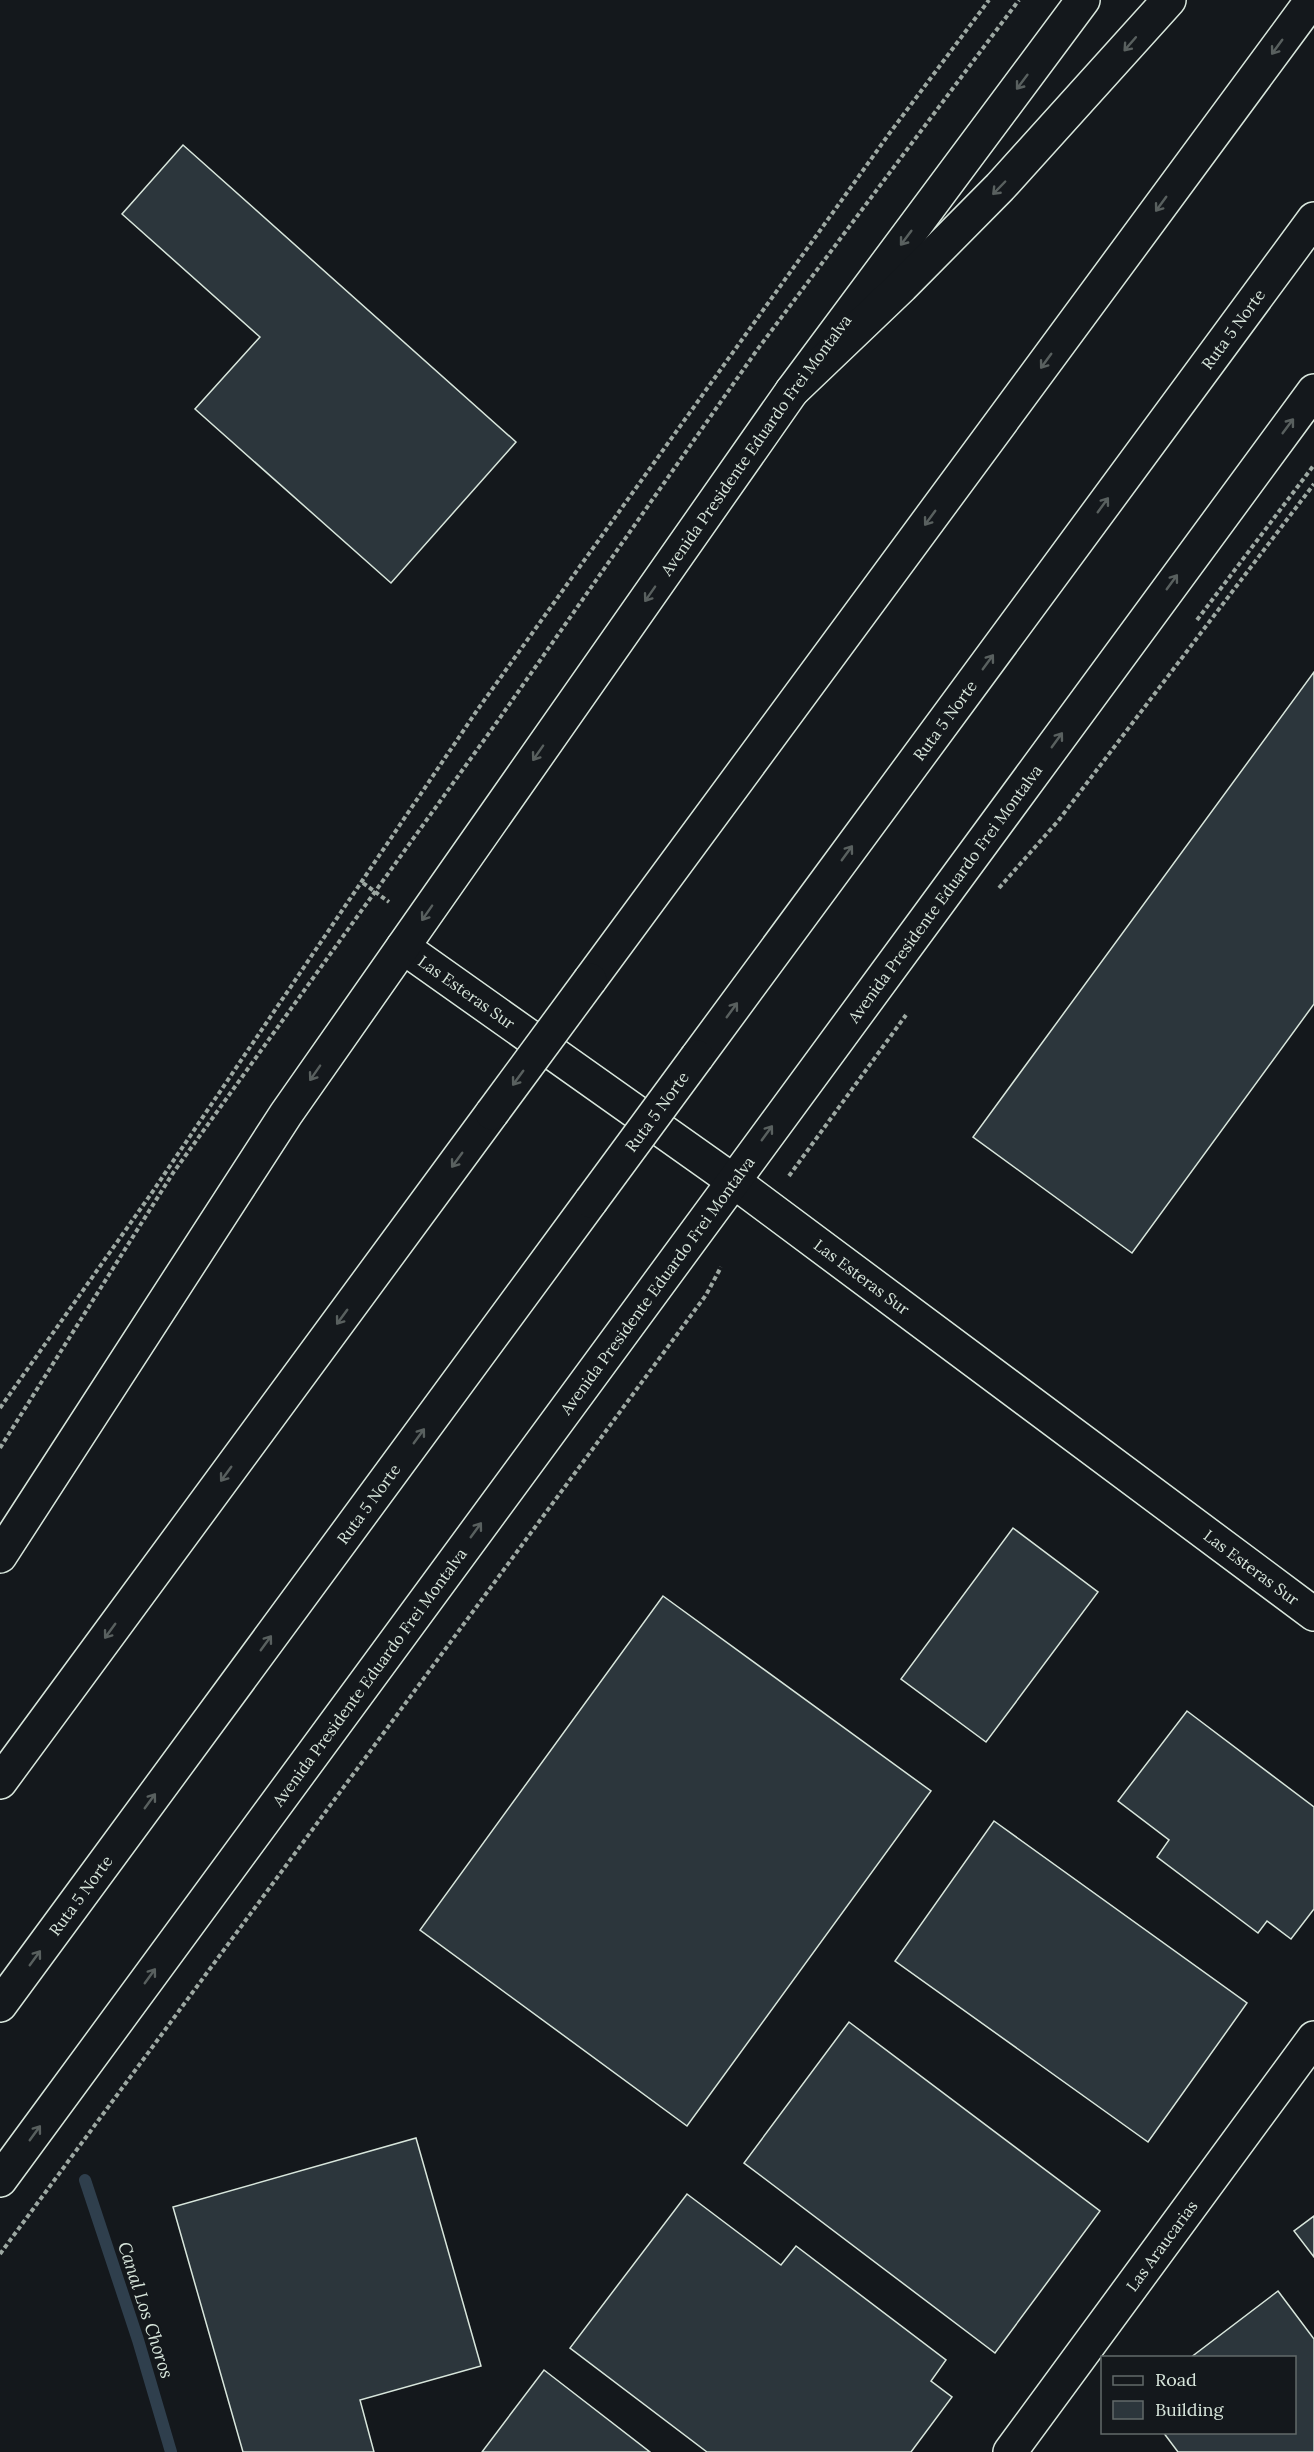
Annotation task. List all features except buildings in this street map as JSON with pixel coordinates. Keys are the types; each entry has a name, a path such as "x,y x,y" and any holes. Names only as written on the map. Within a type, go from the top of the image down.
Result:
{"main road":[{"name":"Avenida Presidente Eduardo Frei Montalva","path":"0,1556 220,1214 403,946 792,391 1083,0"},
{"path":"792,391 903,286 1000,187 1169,0"},
{"path":"0,1782 1312,0"},
{"name":"Ruta 5 Norte","path":"0,2005 1314,219"},
{"name":"Avenida Presidente Eduardo Frei Montalva","path":"0,2180 732,1180 1314,391"},
{"name":"Las Esteras Sur","path":"403,946 732,1180 1314,1614"},
{"name":"Las Araucarias","path":"1010,2452 1314,2038"}],"path":[{"path":"0,1408 210,1107 478,709 889,134 989,0"},
{"path":"0,1448 173,1173 497,722 758,350 1019,0"},
{"path":"997,891 1058,821 1314,484"},
{"path":"758,1200 793,1173 908,1013"},
{"path":"0,2254 706,1295 726,1257"}],"waterway":[{"name":"Canal Los Choros","path":"85,2180 138,2340 171,2452"}]}
